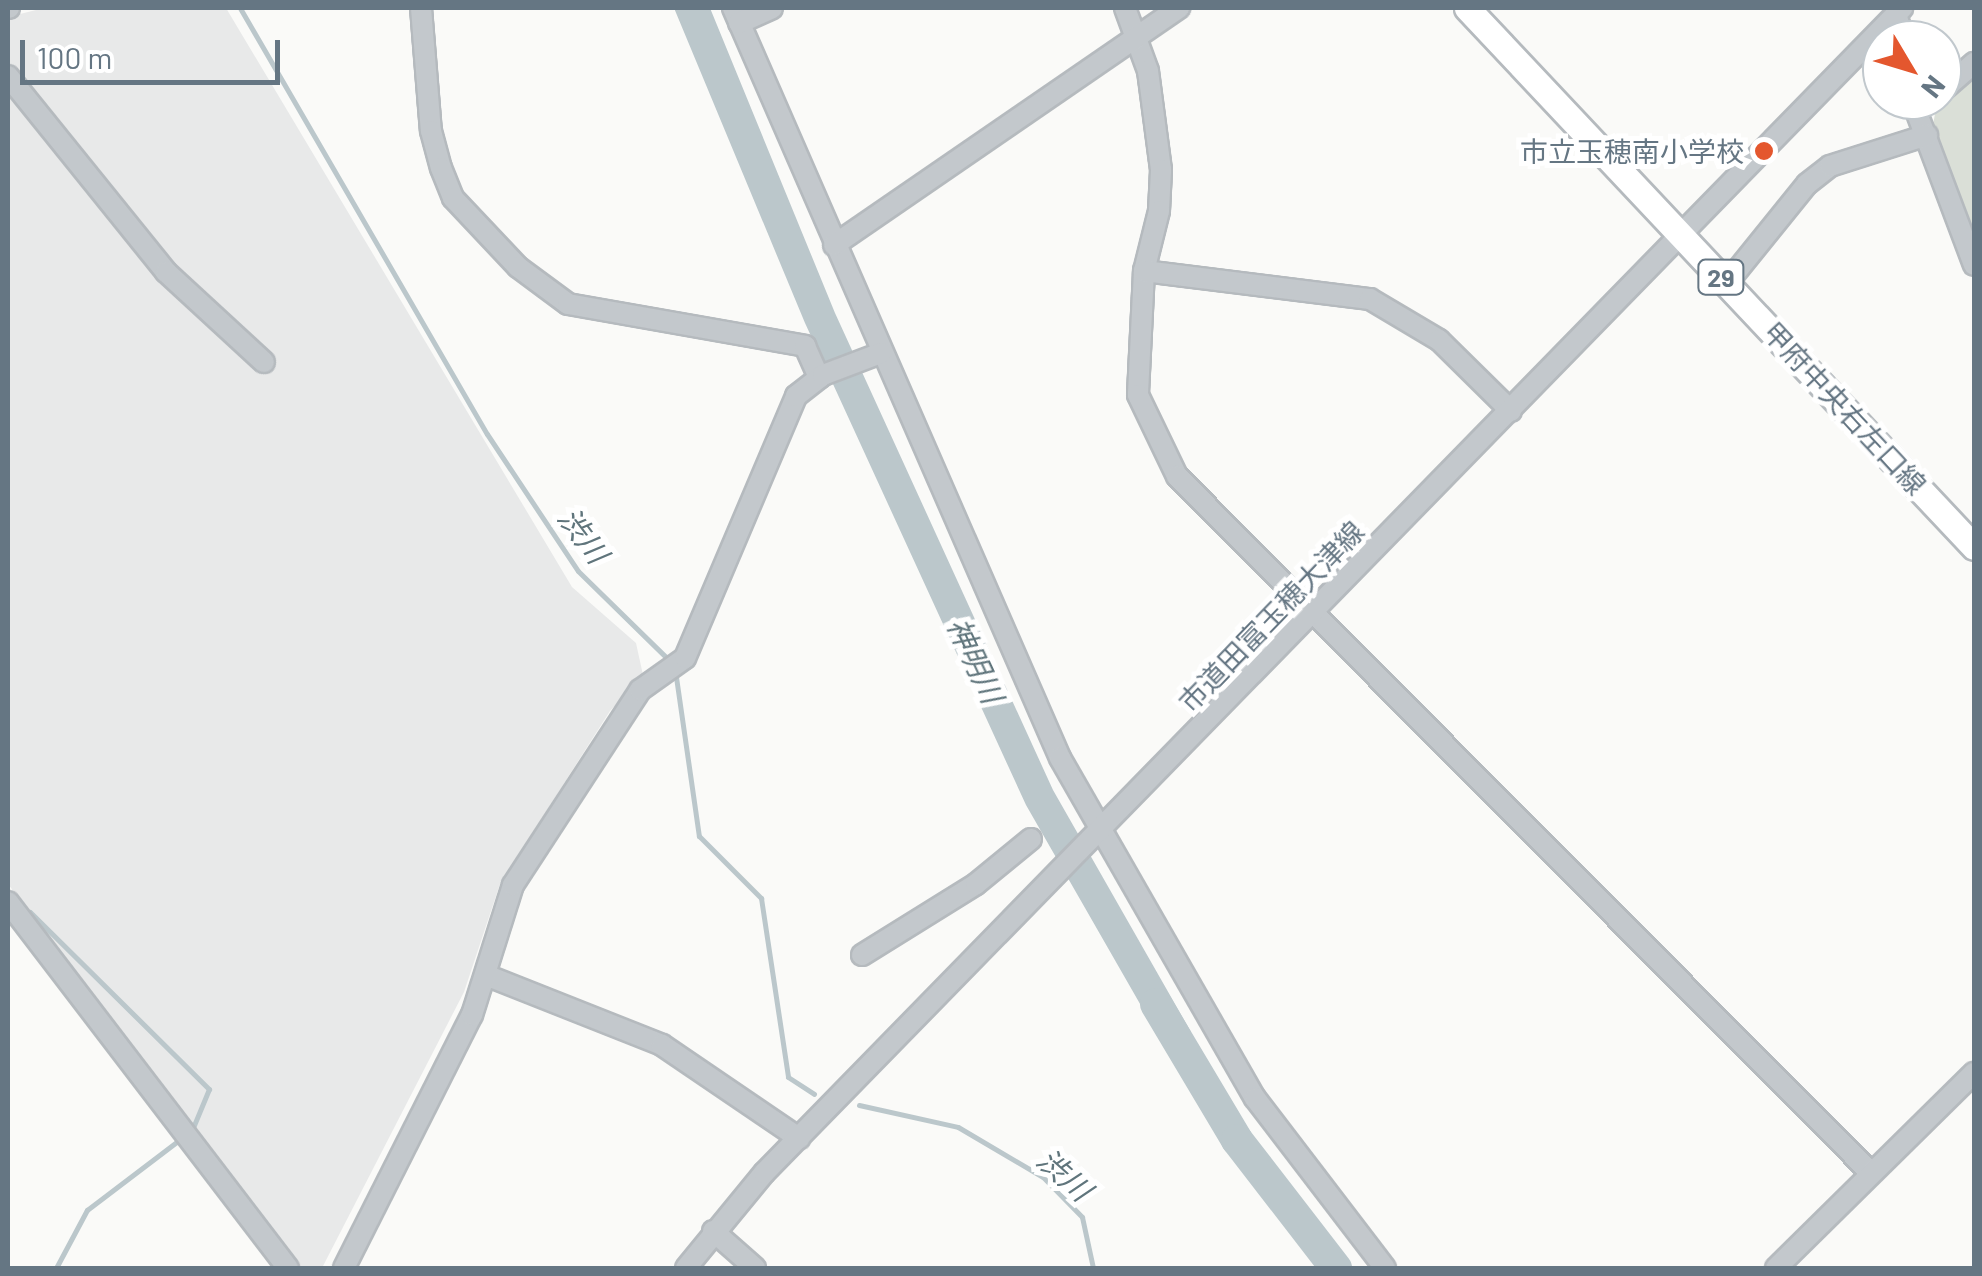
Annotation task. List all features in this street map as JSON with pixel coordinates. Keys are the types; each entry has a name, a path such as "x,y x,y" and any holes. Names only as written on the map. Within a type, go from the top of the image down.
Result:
{"main road":[{"name":"甲府中央右左口線","path":"1467,8 1974,546"}],"street":[{"path":"421,8 431,131 441,168 453,198 518,267 581,308 805,346 821,376"},
{"path":"772,8 736,15 834,245 874,355 1081,811 1255,1098 1381,1267"},
{"path":"1124,8 1137,38 1160,170 1160,212 1144,271 1136,380 1160,448 1199,504 1870,1173"},
{"path":"834,245 1180,8"},
{"name":"市道田富玉穂大津線","path":"686,1268 713,1231 799,1138 1683,237 1899,11"},
{"path":"8,76 166,272 264,362"},
{"path":"1923,120 1974,266"},
{"path":"1727,284 1807,184 1830,166 1926,135"},
{"path":"1144,271 1370,299 1439,340 1510,411"},
{"path":"344,1268 488,976 513,885 640,690 685,658 796,396 821,376 874,355"},
{"path":"862,955 976,884 1031,838"},
{"path":"16,913 288,1268"},
{"path":"488,976 662,1045 799,1138"},
{"path":"1776,1268 1974,1072"},
{"path":"713,1231 755,1268"}],"shaded area":[{"path":"44,8 226,8 572,587 636,643 643,675 610,711 500,884 464,992 322,1268 300,1268 8,884 8,17"},
{"path":"1974,74 1974,231 1933,125 1934,120 1962,120 1962,85"}],"water":[{"path":"674,8 710,8 835,313 1053,790 1191,1032 1167,1051 1026,805 805,323"}],"waterway":[{"name":"渋川","path":"240,8 487,434 578,571 669,660"},
{"name":"渋川","path":"675,670 699,836 761,898 788,1077 814,1094"},
{"path":"24,916 30,912 209,1089 192,1130"},
{"name":"神明川","path":"1156,1004 1237,1140 1336,1268"},
{"name":"渋川","path":"859,1105 958,1127 1043,1177 1082,1217 1093,1268"},
{"path":"56,1268 87,1210 183,1137"}],"place":[{"name":"市立玉穂南小学校","path":"1764,151"}]}
